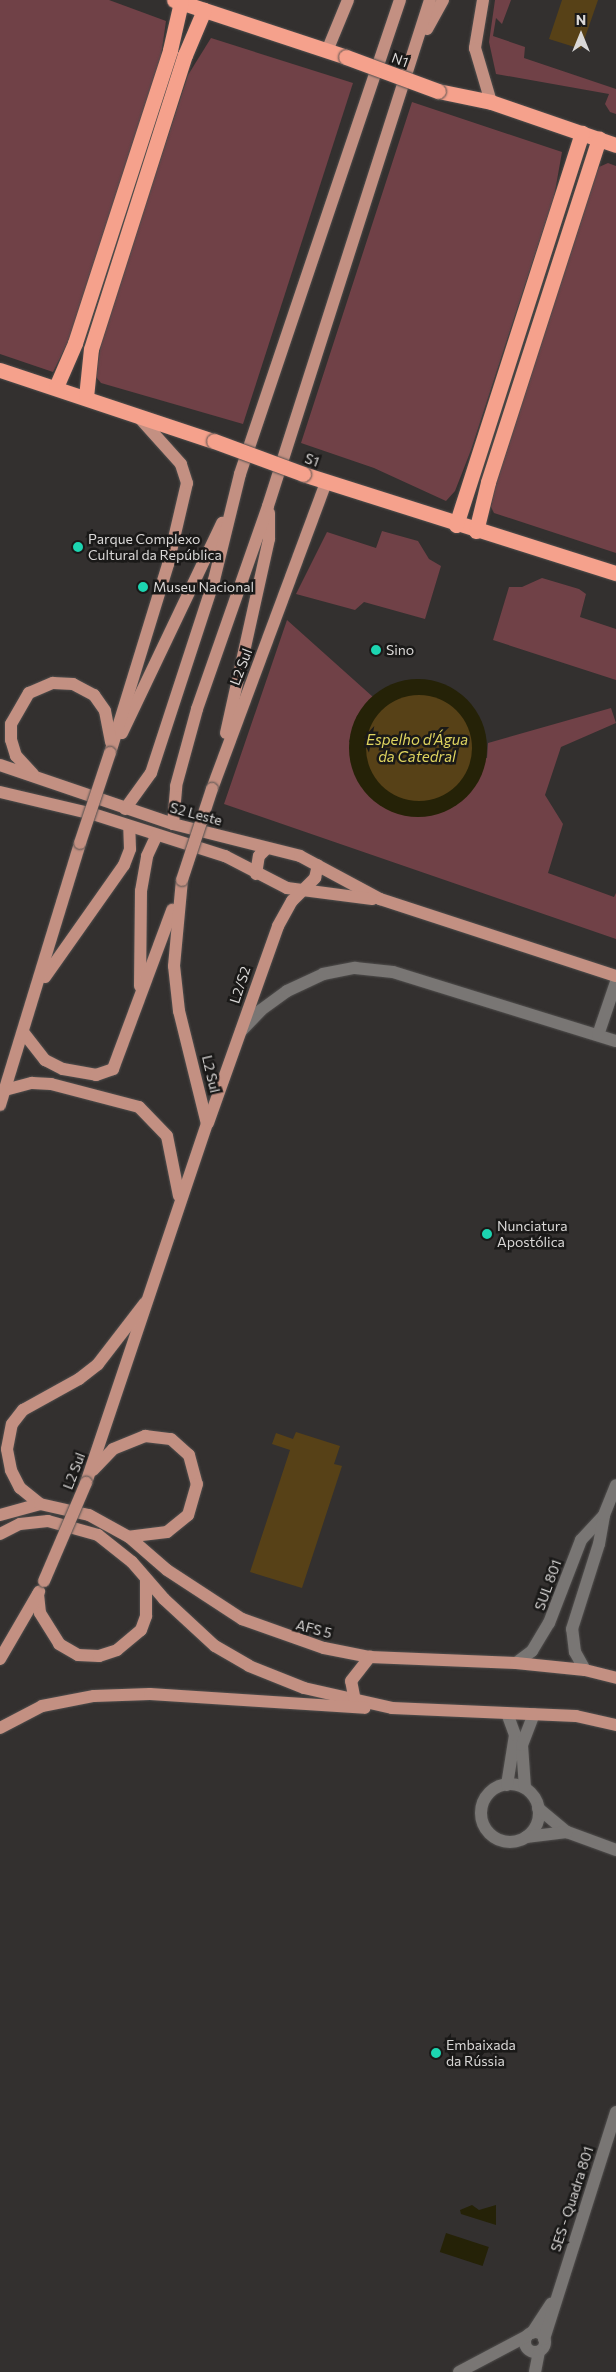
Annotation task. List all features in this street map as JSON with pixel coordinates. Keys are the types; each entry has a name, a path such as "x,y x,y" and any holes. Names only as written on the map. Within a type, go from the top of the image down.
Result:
{"highway":[{"name":"N1","path":"178,1 438,90 491,102 616,145"},
{"path":"56,387 75,344 170,50 178,1"},
{"path":"86,397 88,356 184,55 204,10"},
{"path":"456,525 582,133"},
{"path":"476,531 488,482 599,139"},
{"name":"S1","path":"0,370 86,397 326,482 456,525 616,573"}],"main road":[{"path":"327,51 348,0"},
{"path":"385,41 390,0"},
{"path":"111,751 147,684 230,504 400,0"},
{"path":"173,824 177,779 197,709 268,506 430,0"},
{"path":"415,51 443,0"},
{"path":"482,0 475,48 491,102"},
{"path":"0,1105 168,564 186,483 181,464 138,415"},
{"name":"L2 Sul","path":"0,1659 38,1594 88,1478 153,1292 180,1201 207,1124 180,1011 174,966 181,885 223,756 326,482"},
{"path":"125,809 145,786 154,764 214,580 230,504"},
{"path":"223,756 233,692 270,539 268,506"},
{"path":"35,776 16,756 11,724 29,693 53,683 73,684 94,695 105,711 111,751"},
{"name":"S2 Leste","path":"0,766 35,776 125,809 173,824 266,848 318,865 380,900"},
{"name":"S2 Leste","path":"0,792 129,826 224,856 256,874 287,888 380,900 616,976"},
{"path":"38,986 124,866 130,849 129,826"},
{"path":"140,994 141,891 147,856 157,835"},
{"path":"256,874 259,856 266,848"},
{"name":"L2/S2","path":"207,1124 278,926 303,890 315,878 318,865"},
{"path":"23,1032 45,1060 63,1068 106,1073 120,1056 140,994 181,885"},
{"path":"5,1090 32,1083 51,1084 139,1107 167,1136 180,1201"},
{"path":"40,1504 20,1488 11,1470 7,1449 12,1424 23,1410 79,1380 98,1364 153,1292"},
{"path":"88,1478 113,1449 133,1438 171,1439 190,1455 197,1484 188,1515 167,1532 129,1537"},
{"path":"0,1515 40,1504"},
{"name":"AFS 5","path":"40,1504 89,1515 129,1537 167,1570 242,1619 324,1648 370,1657 516,1663 585,1670 616,1678"},
{"path":"0,1534 20,1524 48,1521 80,1527 114,1545 146,1580 214,1646 249,1666 304,1688 392,1708"},
{"path":"38,1594 40,1613 59,1644 78,1655 99,1656 117,1650 141,1630 146,1616 146,1580"},
{"path":"355,1701 352,1682 370,1657"},
{"path":"0,1728 42,1706 94,1696 150,1694 294,1706 576,1716 616,1725"}],"street":[{"path":"241,1031 261,1010 287,991 323,974 355,968 393,972 616,1041"},
{"path":"598,1035 616,982"},
{"name":"SUL 801","path":"585,1670 575,1652 572,1629 599,1544 604,1515 616,1485"},
{"name":"SUL 801","path":"516,1663 532,1650 549,1624 581,1540 604,1515"},
{"path":"568,1574 586,1581"},
{"path":"506,1785 515,1735 507,1713"},
{"path":"525,1788 521,1750 534,1714"},
{"path":"526,1837 538,1822 538,1808 534,1796 525,1788 506,1785 486,1797 480,1815 483,1824 502,1841 567,1832"},
{"path":"538,1808 567,1832 616,1850"},
{"name":"SES - Quadra 801","path":"528,2372 533,2343 557,2296 616,2112"},
{"path":"459,2372 481,2360 533,2343"},
{"name":"SES - Quadra 801","path":"533,2343 535,2372"}],"shaded area":[{"path":"0,0 109,0 166,21 161,56 74,330 53,372 0,354"},
{"path":"495,0 511,0 502,24 496,18 493,36 525,47 524,58 616,89 616,114 610,112 605,104 609,94 496,74 489,42"},
{"path":"211,38 353,83 243,424 101,383 96,377 102,336 188,75"},
{"path":"412,102 562,152 554,197 471,450 455,491 446,501 374,468 301,443"},
{"path":"608,163 616,166 616,553 494,513 491,507 498,469 582,205 599,167"},
{"path":"382,531 418,541 429,559 441,566 425,619 364,602 355,610 296,594 327,532 376,548"},
{"path":"542,578 579,589 586,594 580,617 616,629 616,680 493,640 509,587 522,587"},
{"path":"287,620 373,697 357,716 349,742 487,758 488,743 611,708 616,723 561,747 545,795 563,824 548,873 614,897 616,893 616,939 224,804"}],"water":[{"name":"Espelho d'Água da Catedral","path":"418,679 444,685 456,691 466,700 475,710 481,722 487,748 481,774 475,786 466,796 456,805 444,811 418,817 392,811 380,805 370,796 361,786 355,774 349,748 355,722 361,710 370,700 380,691 392,685"},
{"path":"472,2205 479,2210 496,2205 496,2225 461,2214 460,2210"},
{"path":"446,2233 489,2247 483,2266 440,2252"}],"building":[{"path":"562,0 598,0 581,49 549,39"},
{"path":"419,695 439,699 457,710 468,728 472,748 468,768 457,786 439,797 419,801 399,797 381,786 370,768 366,748 370,728 381,710 399,699"},
{"path":"296,1432 340,1446 334,1464 342,1466 302,1588 250,1572 290,1450 272,1444 276,1433 293,1439"}],"place":[{"name":"Parque Complexo Cultural da República","path":"78,547"},
{"name":"Museu Nacional","path":"143,587"},
{"name":"Sino","path":"376,650"},
{"name":"Nunciatura Apostólica","path":"487,1234"},
{"name":"Embaixada da Rússia","path":"436,2053"}]}
